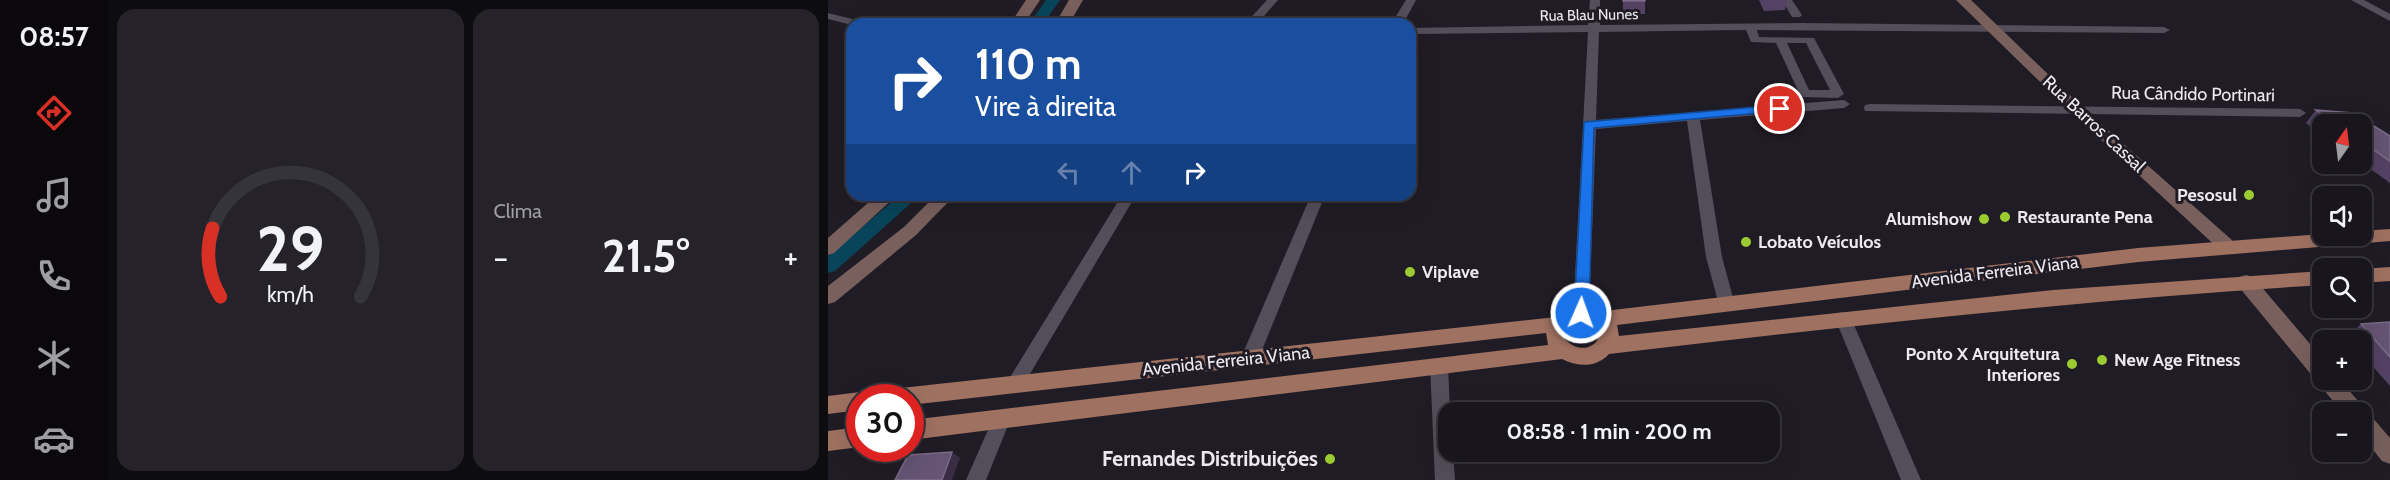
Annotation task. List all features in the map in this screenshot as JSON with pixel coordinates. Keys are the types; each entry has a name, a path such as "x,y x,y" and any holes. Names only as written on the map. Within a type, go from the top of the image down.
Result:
{"main road":[{"name":"Avenida Ferreira Viana","path":"1602,319 2227,246 2390,235"},
{"path":"2372,275 2390,274"},
{"name":"Avenida Ferreira Viana","path":"1606,346 1843,318 2246,282 2312,279"},
{"path":"1581,313 1596,315 1602,319 1609,329 1609,341 1600,352 1586,357 1570,354 1563,351 1556,340 1560,324 1567,317 1581,313"},
{"name":"Avenida Ferreira Viana","path":"924,394 1560,324"},
{"name":"Avenida Ferreira Viana","path":"924,428 1563,351"},
{"path":"828,405 846,403"},
{"path":"828,441 846,439"}],"street":[{"path":"1021,18 1033,0"},
{"path":"1066,18 1076,0"},
{"path":"1256,18 1273,0"},
{"path":"1400,18 1411,0"},
{"path":"1581,313 1595,0"},
{"path":"1787,0 1796,15"},
{"name":"Rua Barros Cassal","path":"1963,0 2078,111 2227,246"},
{"path":"2356,0 2390,18"},
{"path":"828,16 846,20"},
{"path":"1749,27 1755,40 1780,40 1810,40 1838,94 1805,94 1780,40"},
{"name":"Rua Blau Nunes","path":"1416,31 1749,27 2164,30"},
{"path":"1588,125 1844,104"},
{"name":"Rua Cândido Portinari","path":"1870,108 2301,113"},
{"path":"1693,116 1714,257 1727,305"},
{"path":"833,240 881,201"},
{"path":"828,297 910,231 940,201"},
{"path":"1015,384 1125,201"},
{"path":"1249,360 1315,201"},
{"path":"2246,282 2312,361"},
{"path":"1843,318 1911,480"},
{"path":"1439,365 1445,480"},
{"path":"2336,390 2347,402"},
{"path":"976,480 1002,418"},
{"path":"2372,432 2390,454"}],"building":[{"path":"2316,110 2355,114 2322,114"},
{"path":"2372,125 2390,136 2390,161 2372,149"},
{"path":"2390,322 2390,357 2372,337 2372,330 2366,330 2361,324"},
{"path":"952,452 942,480 895,480 904,462 924,462 924,454"}],"waterway":[{"path":"1040,18 1053,0"},
{"path":"828,266 904,201"}],"place":[{"name":"Pesosul","path":"2249,195"},
{"name":"Restaurante Pena","path":"2005,217"},
{"name":"Alumishow","path":"1984,219"},
{"name":"Lobato Veículos","path":"1746,242"},
{"name":"Viplave","path":"1410,272"},
{"name":"New Age Fitness","path":"2102,360"},
{"name":"Ponto X Arquitetura Interiores","path":"2072,364"},
{"name":"Fernandes Distribuições","path":"1330,459"}],"route":[{"path":"1581,313 1588,125 1780,109"}]}
